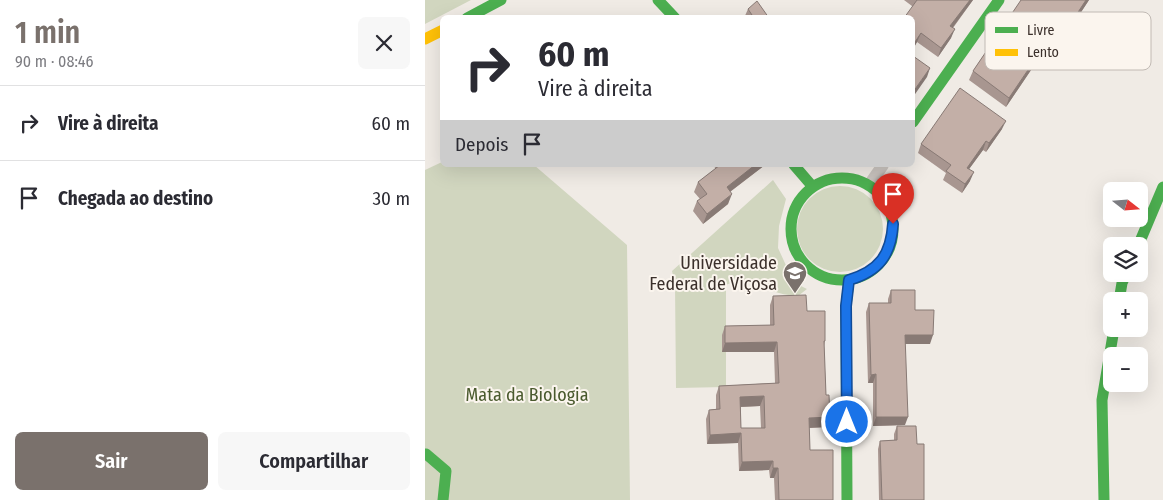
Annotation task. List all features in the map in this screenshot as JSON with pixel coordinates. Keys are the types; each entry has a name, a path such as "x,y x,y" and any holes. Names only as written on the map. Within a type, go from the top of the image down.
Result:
{"street":[{"path":"473,15 501,0"},
{"path":"658,0 672,15"},
{"path":"991,12 999,0"},
{"path":"915,119 985,20"},
{"path":"425,39 440,32"},
{"path":"796,167 813,187"},
{"path":"869,186 882,167"},
{"path":"831,179 857,180 869,186 881,196 889,209 893,224 892,240 886,254 876,266 863,275 849,280 832,280 817,274 804,264 795,250 791,234 792,218 797,203 808,190 831,179"},
{"path":"1142,237 1163,187"},
{"path":"847,500 846,306 849,280"},
{"path":"1104,500 1101,400 1113,337"},
{"path":"425,455 446,471 443,500"}],"green space":[{"path":"425,0 471,0 440,15 425,24"},
{"name":"Mata da Biologia","path":"440,163 440,167 536,167 627,245 630,500 425,500 425,170"},
{"path":"773,180 786,199 779,226 778,248 790,274 801,286 807,289 798,296 781,294 752,284 739,282 726,285 726,387 676,388 675,285 672,271"},
{"path":"832,186 848,186 857,189 871,198 880,212 883,229 880,246 871,260 857,269 848,272 832,272 816,265 804,253 797,237 797,221 804,205 816,193"}],"building":[{"path":"917,0 970,0 950,26 955,29 941,48 921,33 915,42 915,15 906,15"},
{"path":"1021,0 1086,0 1078,12 1013,12"},
{"path":"757,1 767,15 752,15 748,9"},
{"path":"985,53 985,70 1028,70 1009,98 973,71"},
{"path":"915,57 930,68 915,89"},
{"path":"960,88 1006,121 989,143 986,141 967,168 974,172 965,184 946,171 951,165 921,144"},
{"path":"717,167 752,167 727,187 732,194 707,214 697,201 707,194 698,182"},
{"path":"891,290 915,290 915,310 934,310 933,335 905,335 908,417 876,417 876,374 871,375 869,303 891,303"},
{"path":"806,295 807,311 825,311 826,395 829,395 830,417 809,418 810,450 833,450 833,500 779,500 778,468 773,468 773,461 742,462 741,433 710,435 709,410 720,409 719,386 779,383 777,342 725,343 725,326 774,325 773,296","holes":["764,396 765,428 741,428 740,397"]},
{"path":"897,426 916,426 917,444 924,444 924,500 882,500 880,441 897,440"}],"traffic: fast":[{"path":"473,15 501,0"},
{"path":"658,0 672,15"},
{"path":"991,12 999,0"},
{"path":"915,119 985,20"},
{"path":"796,167 813,187"},
{"path":"842,178 861,182 878,193 889,210 893,229 889,248 878,265 861,276 842,280 823,276 806,265 795,248 791,229 795,210 806,193 823,182 842,178"},
{"path":"1142,237 1163,187"},
{"path":"847,500 846,306 849,280"},
{"path":"1120,292 1122,282"},
{"path":"1104,500 1102,400 1113,337"},
{"path":"425,455 446,471 443,500"}],"traffic: slow":[{"path":"425,39 440,32"}],"place":[{"name":"Universidade Federal de Viçosa","path":"795,294"}],"route":[{"path":"847,422 846,306 849,280 863,275 876,266 886,254 892,240 893,224"}]}
